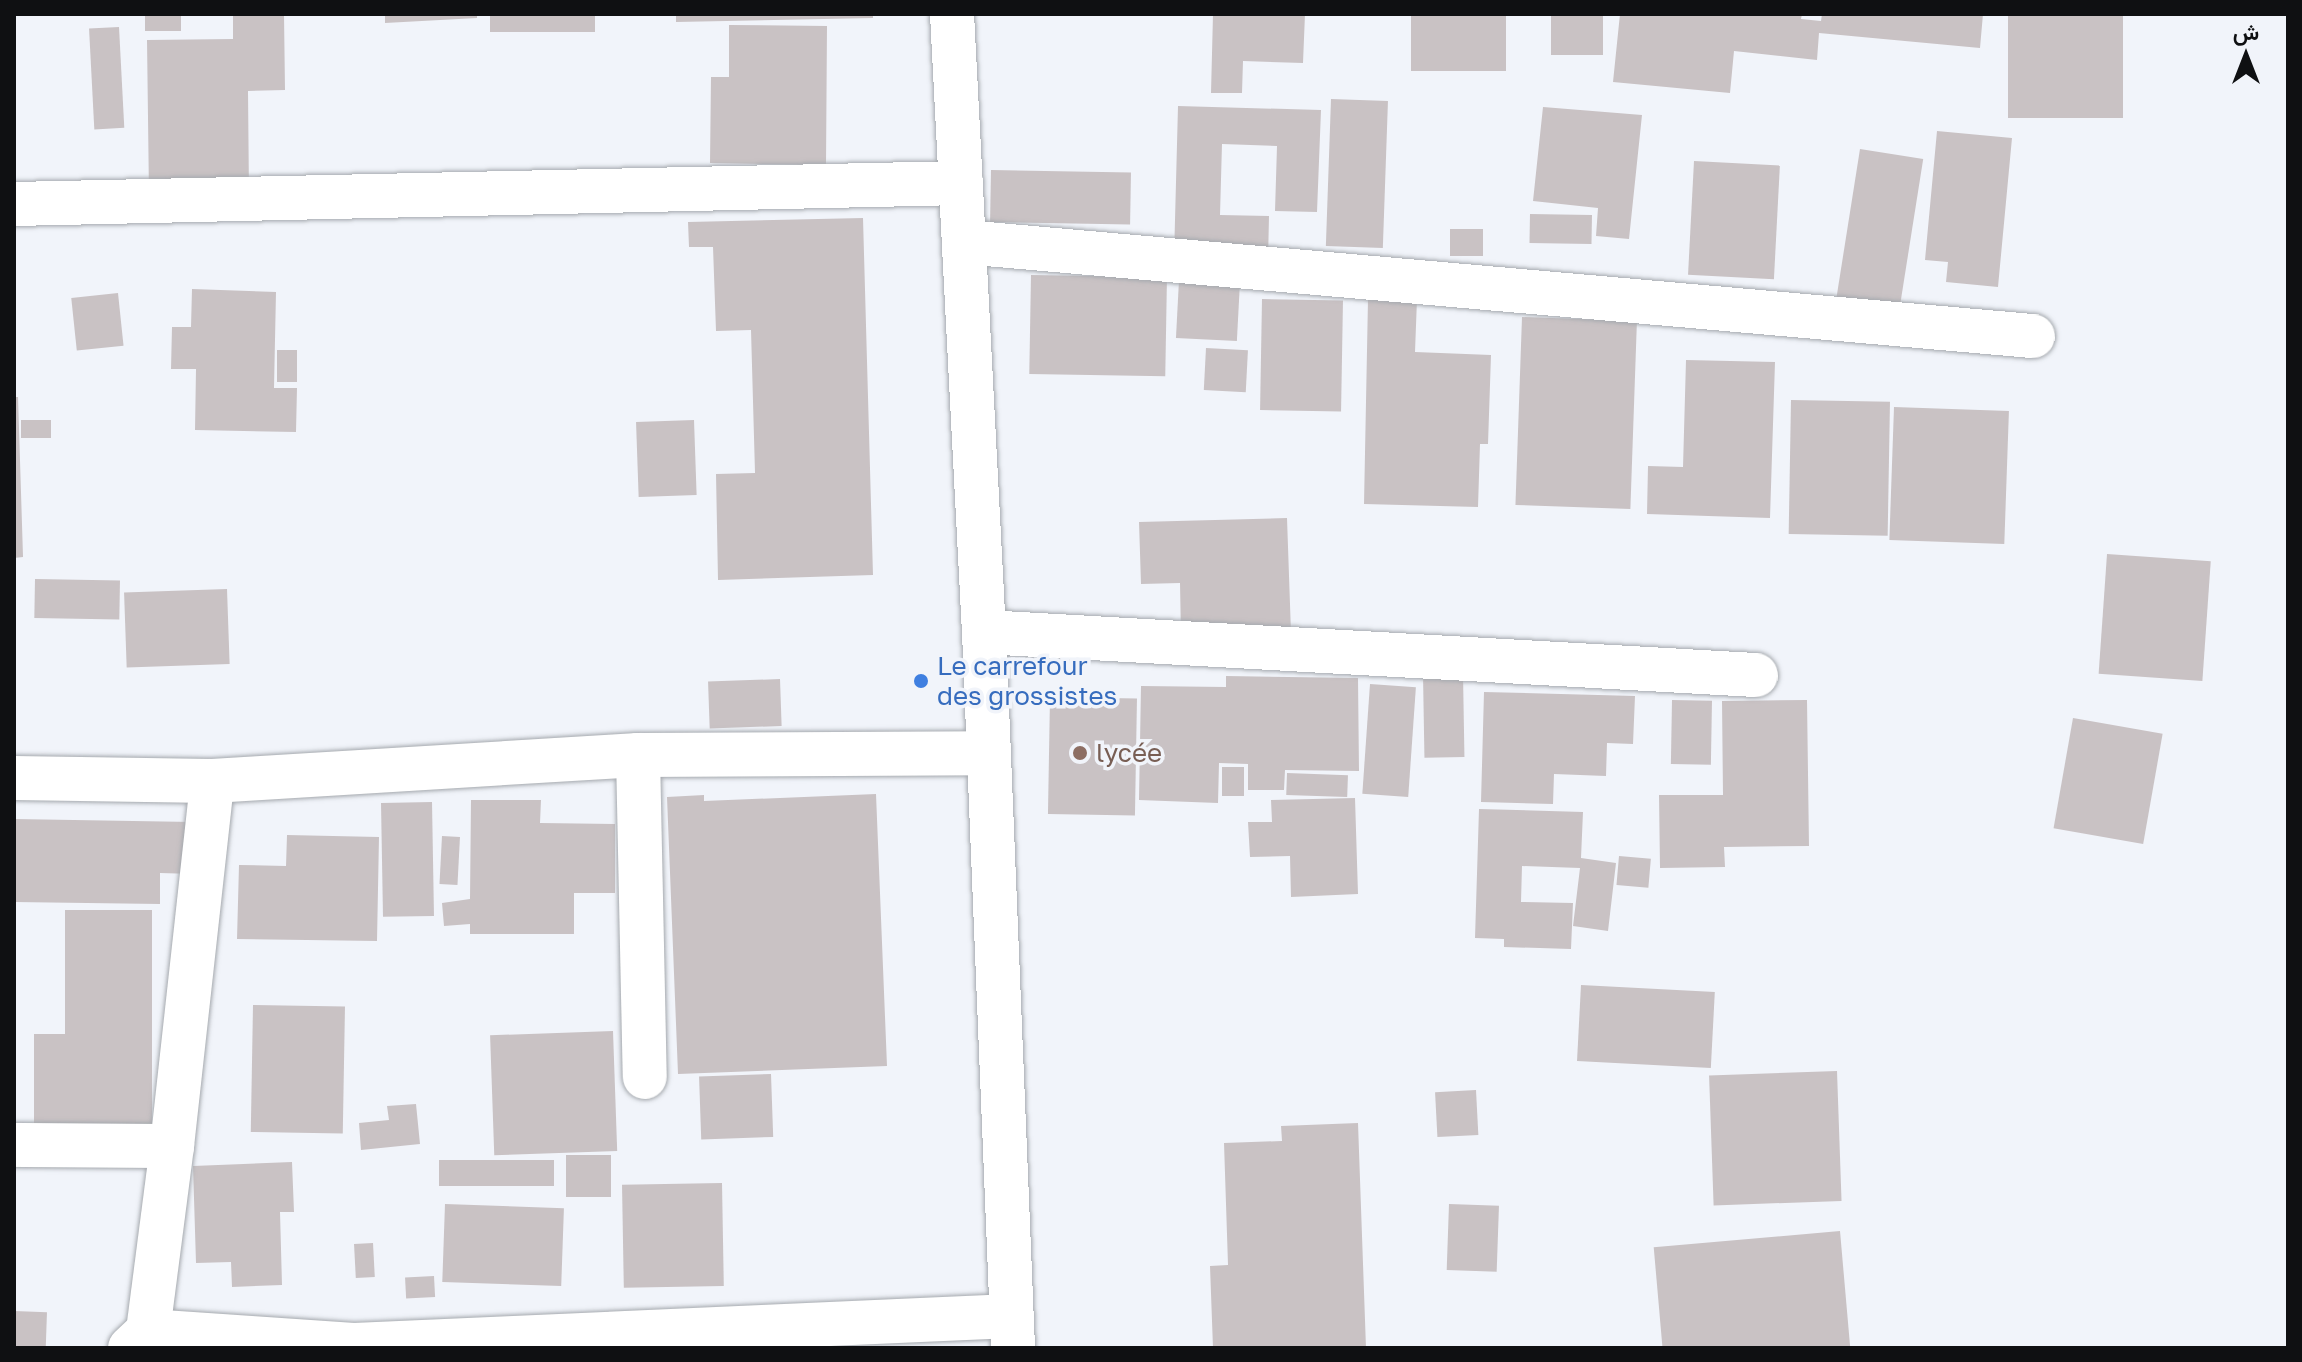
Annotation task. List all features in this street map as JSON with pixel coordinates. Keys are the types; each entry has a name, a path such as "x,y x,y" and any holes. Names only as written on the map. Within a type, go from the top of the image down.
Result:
{"street":[{"path":"212,781 172,1146 139,1340 354,1345 1012,1332 984,632 952,14"},
{"path":"14,204 961,183"},
{"path":"964,242 2033,336"},
{"path":"984,632 1756,675"},
{"path":"14,778 212,781 638,755 989,753"},
{"path":"638,755 645,1077"},
{"path":"14,1145 172,1146"}],"building":[{"path":"145,14 181,14 181,31 145,31"},
{"path":"233,14 284,14 285,90 248,91 249,196 149,196 147,40 233,39"},
{"path":"385,14 477,14 477,18 385,23"},
{"path":"490,14 595,14 595,32 490,32"},
{"path":"676,14 873,14 873,18 676,22"},
{"path":"1213,14 1305,14 1303,63 1243,61 1242,93 1211,93"},
{"path":"1411,14 1506,14 1506,71 1411,71"},
{"path":"1551,14 1603,14 1603,55 1551,55"},
{"path":"1620,14 1802,14 1801,19 1821,21 1822,14 1983,14 1980,48 1819,33 1817,60 1734,51 1730,93 1613,82"},
{"path":"2008,14 2123,14 2123,118 2008,118"},
{"path":"729,25 827,26 826,165 710,163 711,77 729,77"},
{"path":"119,27 124,128 94,129 89,29"},
{"path":"1331,99 1388,101 1383,248 1326,246"},
{"path":"1178,106 1321,110 1317,212 1275,211 1277,146 1222,144 1220,215 1269,216 1268,261 1174,258"},
{"path":"1543,107 1642,115 1629,239 1596,236 1598,208 1533,201"},
{"path":"1937,131 2012,138 1998,287 1946,282 1948,262 1925,260"},
{"path":"1860,149 1923,159 1900,308 1836,298"},
{"path":"1694,161 1780,166 1774,279 1688,275"},
{"path":"991,170 1131,172 1130,224 990,222"},
{"path":"1530,214 1592,215 1591,244 1529,243"},
{"path":"863,218 873,575 718,580 716,474 755,473 751,330 716,331 713,247 689,247 688,222"},
{"path":"1450,229 1483,229 1483,256 1450,256"},
{"path":"1031,275 1167,277 1165,376 1029,374"},
{"path":"1179,280 1240,283 1237,341 1176,338"},
{"path":"192,289 276,292 274,388 297,388 296,432 195,430 196,369 171,369 172,327 191,327"},
{"path":"118,293 124,346 77,351 71,298"},
{"path":"1262,299 1343,300 1341,411 1260,410"},
{"path":"1368,299 1417,299 1415,352 1491,355 1488,444 1480,444 1478,507 1364,504"},
{"path":"1522,317 1637,321 1630,509 1515,505"},
{"path":"1206,348 1248,350 1246,392 1204,390"},
{"path":"277,350 297,350 297,382 277,382"},
{"path":"1686,360 1775,362 1770,518 1647,514 1648,466 1683,467"},
{"path":"14,397 18,397 23,557 14,558"},
{"path":"1791,400 1890,402 1888,536 1789,534"},
{"path":"1894,407 2009,411 2004,544 1889,540"},
{"path":"21,420 51,420 51,438 21,438"},
{"path":"694,420 697,495 639,497 636,422"},
{"path":"1287,518 1291,633 1181,636 1180,583 1141,584 1139,522"},
{"path":"2107,554 2211,561 2202,681 2099,674"},
{"path":"35,579 120,580 119,619 34,618"},
{"path":"227,589 230,664 127,668 124,593"},
{"path":"1463,674 1464,757 1424,758 1423,675"},
{"path":"1226,676 1358,678 1359,771 1285,770 1284,790 1248,790 1248,764 1219,763 1218,803 1139,800 1141,686 1226,687"},
{"path":"780,679 782,726 710,728 708,682"},
{"path":"1370,684 1416,687 1408,797 1362,794"},
{"path":"1484,692 1635,696 1633,744 1607,743 1606,776 1554,774 1553,804 1481,802"},
{"path":"1050,697 1137,699 1135,816 1048,814"},
{"path":"1672,700 1712,701 1711,765 1671,764"},
{"path":"1807,700 1809,846 1724,847 1725,867 1660,868 1659,795 1723,795 1722,701"},
{"path":"2073,718 2163,734 2143,844 2054,828"},
{"path":"1222,767 1244,767 1244,796 1222,796"},
{"path":"1287,773 1348,775 1347,797 1286,795"},
{"path":"876,794 887,1066 678,1074 667,797 704,795 704,801"},
{"path":"1355,798 1358,894 1291,897 1290,856 1250,857 1248,822 1272,822 1271,800"},
{"path":"471,800 541,800 540,823 615,824 615,893 574,893 574,934 470,934 470,924 444,926 442,903 470,899"},
{"path":"432,802 434,916 383,917 381,803"},
{"path":"1479,809 1583,812 1581,858 1616,863 1608,931 1573,926 1580,868 1522,866 1521,902 1573,903 1571,949 1504,947 1504,939 1475,938"},
{"path":"14,819 193,822 193,874 160,873 160,904 14,902"},
{"path":"287,835 379,837 377,941 237,939 239,865 286,866"},
{"path":"442,836 460,837 457,885 439,884"},
{"path":"1619,856 1651,859 1648,888 1616,885"},
{"path":"65,910 152,910 152,1127 34,1126 34,1034 65,1034"},
{"path":"1581,985 1715,992 1711,1068 1577,1061"},
{"path":"253,1005 345,1007 343,1134 251,1132"},
{"path":"613,1031 617,1151 494,1155 490,1035"},
{"path":"1837,1071 1842,1201 1714,1205 1709,1075"},
{"path":"771,1074 773,1137 701,1139 699,1077"},
{"path":"1476,1090 1478,1135 1437,1137 1435,1092"},
{"path":"416,1104 420,1144 361,1150 359,1123 389,1120 387,1106"},
{"path":"1358,1123 1366,1348 1213,1348 1210,1266 1228,1265 1224,1143 1282,1141 1281,1126"},
{"path":"566,1155 611,1155 611,1197 566,1197"},
{"path":"439,1160 554,1160 554,1186 439,1186"},
{"path":"292,1162 294,1212 280,1212 282,1285 232,1287 231,1262 196,1263 193,1166"},
{"path":"722,1183 724,1286 624,1288 622,1185"},
{"path":"445,1204 564,1208 561,1286 442,1282"},
{"path":"1449,1204 1499,1206 1497,1272 1447,1270"},
{"path":"1840,1231 1850,1348 1663,1348 1654,1247"},
{"path":"373,1243 375,1277 356,1278 354,1244"},
{"path":"434,1276 435,1297 406,1298 405,1278"},
{"path":"14,1311 47,1312 46,1348 14,1348"}],"place":[{"name":"Le carrefour des grossistes","path":"921,681"},
{"name":"lycée","path":"1080,753"}]}
